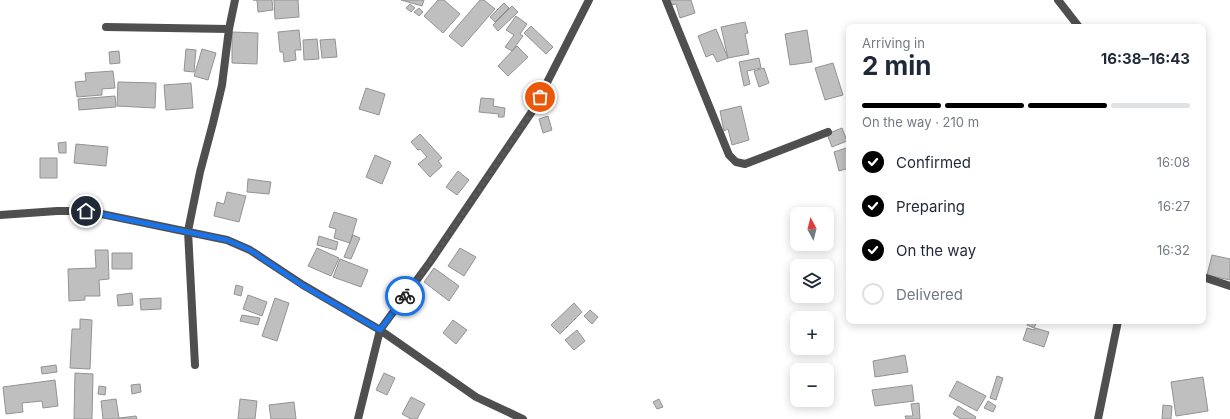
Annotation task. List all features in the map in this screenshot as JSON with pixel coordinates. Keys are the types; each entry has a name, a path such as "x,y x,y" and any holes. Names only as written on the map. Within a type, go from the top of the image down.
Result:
{"street":[{"path":"195,365 188,231 200,172 222,84 229,29 235,0"},
{"path":"358,419 380,330 430,262 533,110 589,0"},
{"path":"666,0 729,155 736,162 745,164 828,132"},
{"path":"1058,0 1077,24"},
{"path":"106,26 229,29"},
{"path":"0,215 57,211 86,211 227,240 250,250 302,285 380,330 476,397 523,419"},
{"path":"1206,279 1230,286"},
{"path":"1098,419 1117,324"}],"building":[{"path":"257,0 272,0 273,10 258,12"},
{"path":"274,0 298,0 299,17 275,19"},
{"path":"401,0 424,0 422,6"},
{"path":"438,0 444,0 460,14 443,33 424,16"},
{"path":"480,0 484,0 495,9 462,47 449,36"},
{"path":"669,0 691,0 695,13 680,18 676,4 670,5"},
{"path":"504,3 509,8 495,22 490,17"},
{"path":"410,4 415,8 411,12 406,8"},
{"path":"512,6 518,12 498,31 493,25"},
{"path":"419,8 423,12 419,16 414,12"},
{"path":"516,16 527,24 520,34 523,36 512,51 505,47 514,35 506,30"},
{"path":"745,22 748,33 745,34 749,54 728,58 721,27"},
{"path":"531,26 553,47 546,54 524,33"},
{"path":"716,29 728,58 717,62 713,54 706,57 698,36"},
{"path":"299,30 301,50 295,50 296,60 284,62 283,52 280,52 278,32"},
{"path":"807,30 812,62 790,65 785,34"},
{"path":"232,32 258,33 257,64 232,63"},
{"path":"317,39 319,59 304,60 303,40"},
{"path":"335,39 337,57 322,58 320,40"},
{"path":"517,46 528,57 508,76 498,66"},
{"path":"186,49 196,50 194,72 184,71"},
{"path":"202,49 216,53 208,80 194,76"},
{"path":"119,51 120,63 110,64 109,52"},
{"path":"759,58 761,68 747,71 750,84 744,86 739,62"},
{"path":"833,63 843,95 825,100 815,68"},
{"path":"764,68 769,83 759,87 754,71"},
{"path":"113,71 115,88 102,89 102,95 77,97 75,82 86,81 85,73"},
{"path":"118,82 156,83 155,108 117,106"},
{"path":"191,83 193,108 166,110 164,85"},
{"path":"366,88 385,94 379,115 359,109"},
{"path":"115,96 116,107 79,110 78,99"},
{"path":"481,98 494,99 493,106 505,108 504,117 498,117 499,114 479,112"},
{"path":"741,106 749,140 732,145 728,129 724,131 720,111"},
{"path":"548,116 552,130 543,133 539,119"},
{"path":"842,128 846,141 832,147 827,134"},
{"path":"420,134 442,158 438,161 442,166 430,177 418,164 427,157 411,142"},
{"path":"66,142 66,153 59,153 58,143"},
{"path":"76,144 108,147 106,166 74,163"},
{"path":"846,148 846,169 839,171 834,152"},
{"path":"375,155 391,162 382,184 366,177"},
{"path":"40,158 57,158 57,178 40,178"},
{"path":"458,171 469,180 457,195 446,187"},
{"path":"248,179 271,182 269,194 247,192"},
{"path":"227,192 246,196 239,222 214,216 217,202 224,204"},
{"path":"334,212 357,219 350,243 334,238 336,229 329,227"},
{"path":"353,235 360,238 351,259 344,257"},
{"path":"319,236 338,242 336,250 317,245"},
{"path":"317,248 339,258 331,276 308,266"},
{"path":"460,248 476,257 464,276 448,266"},
{"path":"95,250 108,250 109,279 99,280 100,296 85,296 85,300 69,301 68,269 96,268"},
{"path":"112,253 132,253 132,269 112,269"},
{"path":"1212,255 1230,259 1230,280 1207,275"},
{"path":"340,259 368,270 361,287 333,277"},
{"path":"434,268 459,286 449,301 424,282"},
{"path":"236,285 243,287 241,296 234,294"},
{"path":"132,293 133,305 118,306 117,295"},
{"path":"248,295 267,302 262,316 243,309"},
{"path":"161,298 161,309 141,310 140,299"},
{"path":"275,298 289,303 277,341 262,336"},
{"path":"574,303 582,312 560,334 551,325"},
{"path":"590,310 598,317 592,324 584,316"},
{"path":"242,315 260,318 258,325 240,321"},
{"path":"80,319 92,320 90,369 70,368 72,329 80,329"},
{"path":"453,320 467,330 456,344 443,333"},
{"path":"1027,324 1036,324 1034,328"},
{"path":"1027,328 1034,330 1035,328 1049,332 1044,347 1023,340"},
{"path":"577,330 585,341 574,350 565,340"},
{"path":"905,355 908,372 875,377 873,361"},
{"path":"56,365 57,372 42,374 41,367"},
{"path":"75,373 93,374 92,419 74,419"},
{"path":"384,373 395,378 387,395 376,390"},
{"path":"997,376 1003,378 996,400 990,398"},
{"path":"1203,377 1208,411 1176,416 1171,382"},
{"path":"55,380 58,406 43,408 42,401 22,403 23,412 6,414 3,387"},
{"path":"957,381 986,396 977,411 949,396"},
{"path":"140,384 141,392 132,394 131,385"},
{"path":"912,385 914,401 875,406 872,390"},
{"path":"99,386 106,387 105,395 98,394"},
{"path":"411,397 425,404 417,419 411,419 402,414"},
{"path":"116,399 119,418 136,416 137,419 103,419 101,401"},
{"path":"240,399 257,401 255,419 238,419"},
{"path":"659,399 663,407 657,409 653,402"},
{"path":"988,401 996,406 993,412 984,408"},
{"path":"294,402 296,419 271,419 269,405"},
{"path":"919,403 920,419 906,419 905,416 913,416 911,404"},
{"path":"1163,405 1172,406 1171,419 1162,419"},
{"path":"958,406 976,417 975,419 961,419 953,414"}],"way so far":[{"path":"405,296 430,262 533,110 540,97"}],"route":[{"path":"86,211 227,240 250,250 302,285 380,330 405,296"}]}
